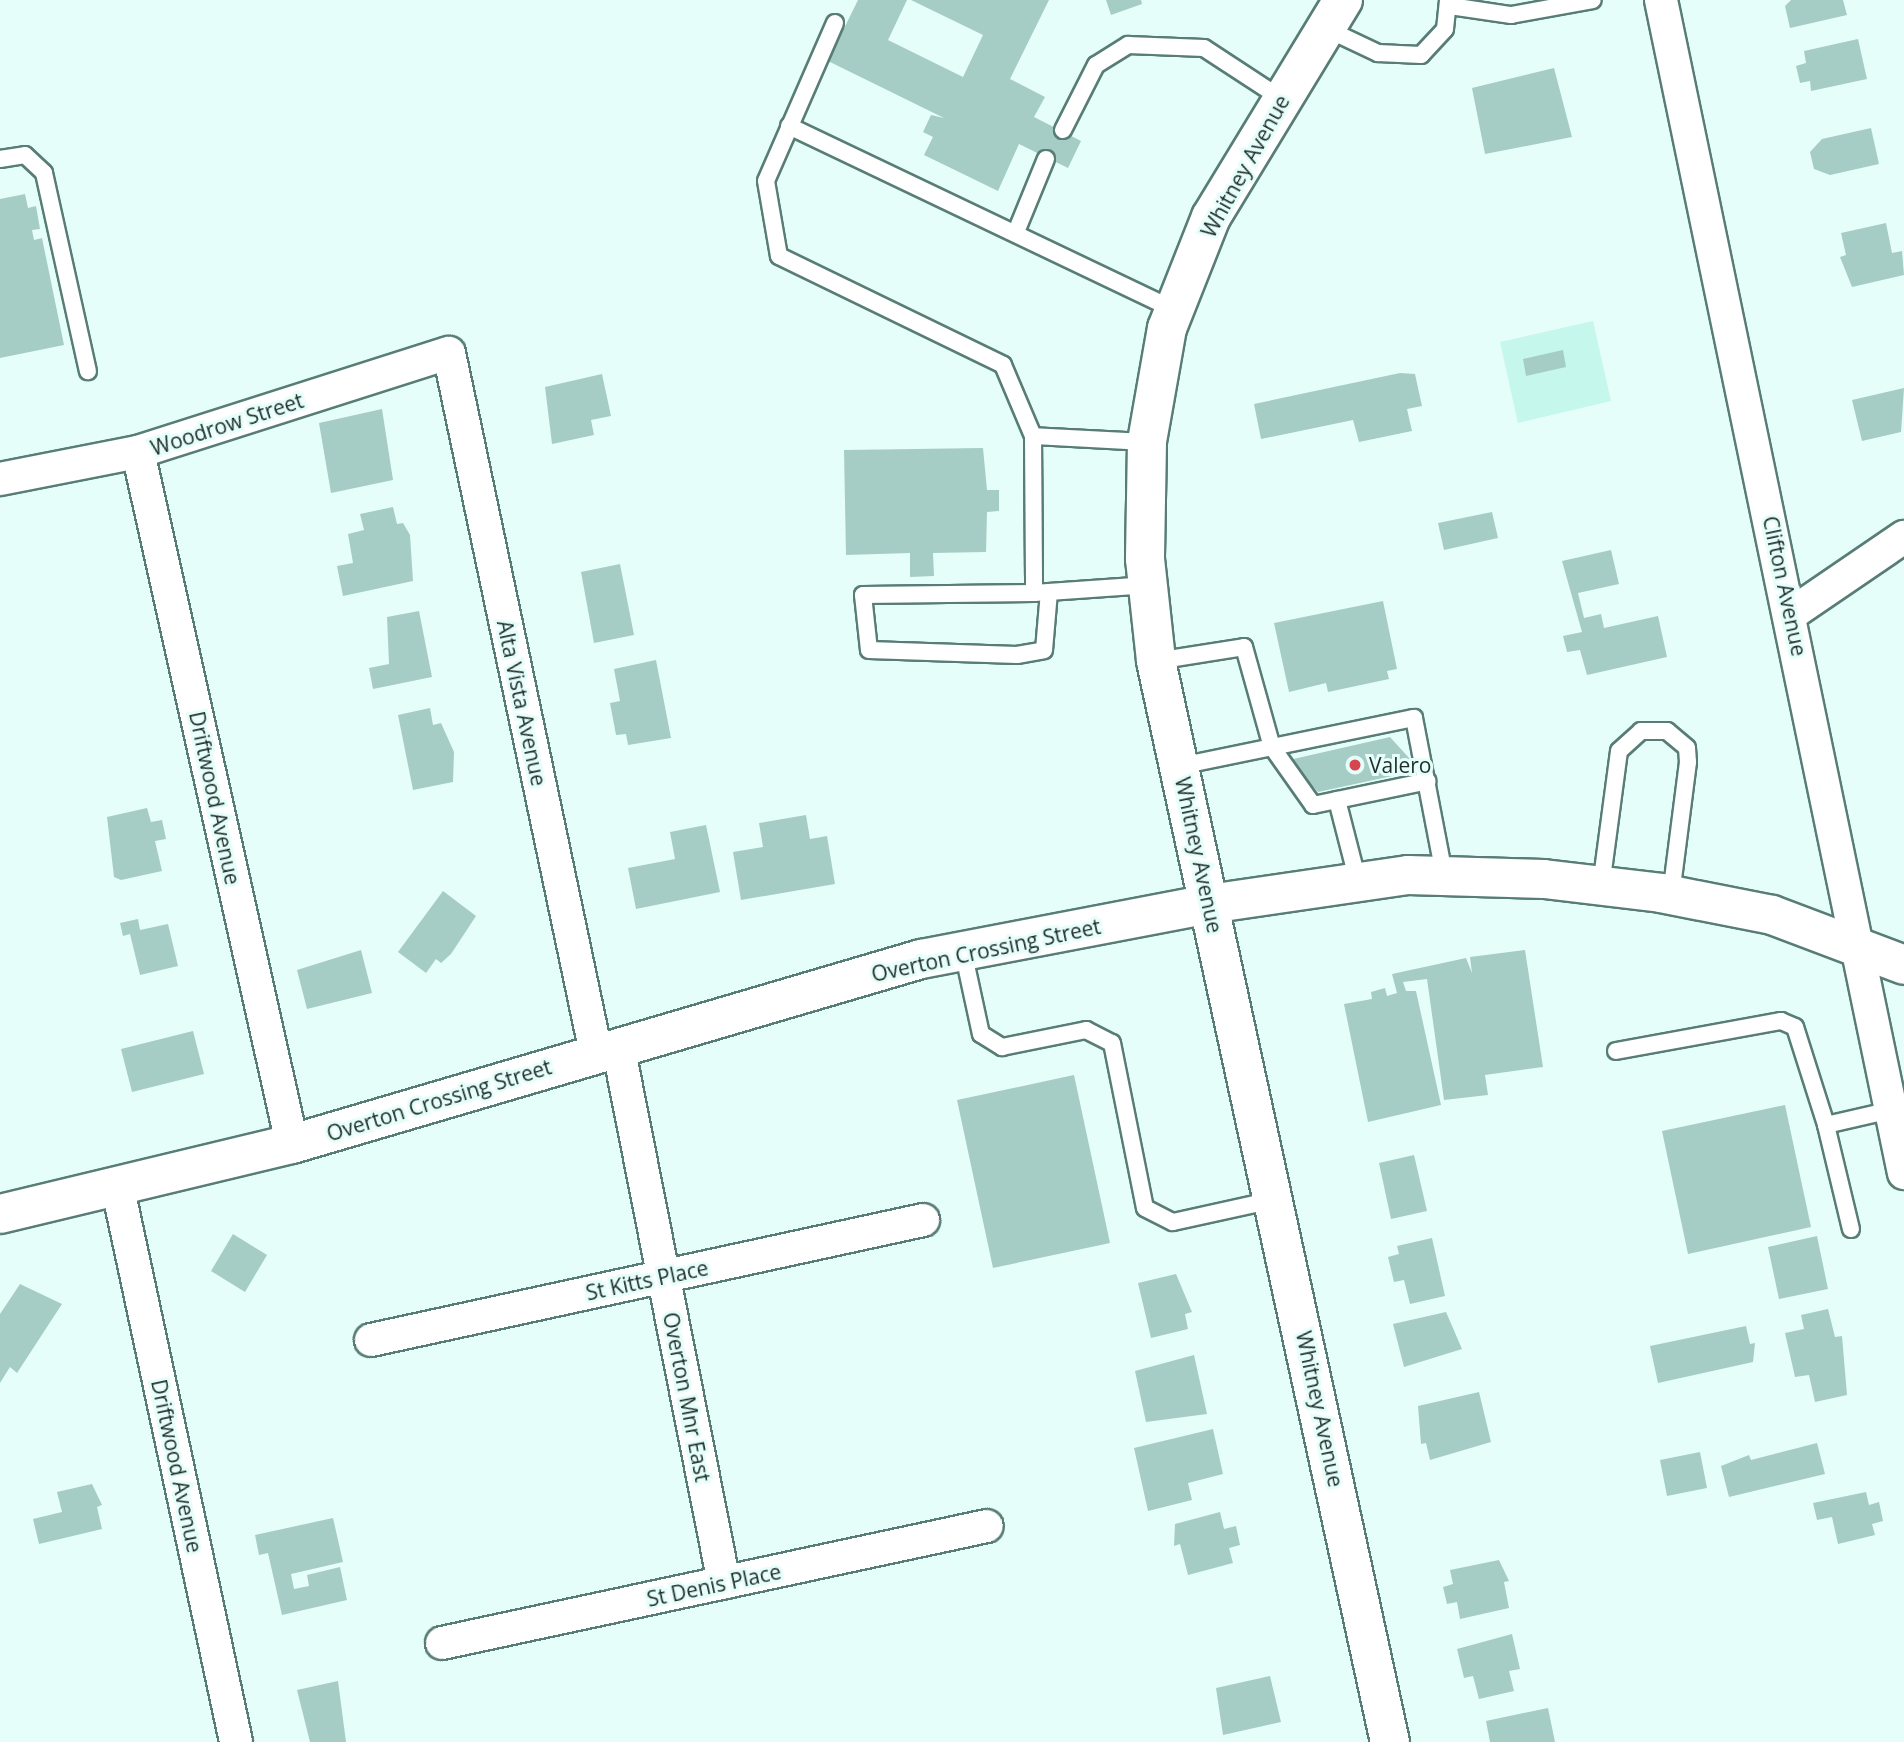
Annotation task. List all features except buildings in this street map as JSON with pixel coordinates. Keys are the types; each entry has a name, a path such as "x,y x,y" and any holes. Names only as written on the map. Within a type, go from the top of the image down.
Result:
{"main road":[{"name":"Whitney Avenue","path":"1334,14 1211,217 1175,310 1147,442 1149,585 1156,661 1390,1742"},
{"name":"Overton Crossing Street","path":"0,1213 118,1189 292,1144 607,1049 963,951 1209,904 1358,882 1444,874 1601,886 1671,895 1772,915 1904,965"}],"street":[{"name":"Clifton Avenue","path":"1661,0 1791,614 1904,1172"},
{"name":"Woodrow Street","path":"0,479 138,452 449,353"},
{"name":"Alta Vista Avenue","path":"449,353 607,1049"},
{"name":"Driftwood Avenue","path":"138,452 292,1144"},
{"path":"1791,614 1904,537"},
{"name":"Overton Mnr East","path":"607,1049 663,1276 724,1583"},
{"name":"Driftwood Avenue","path":"118,1189 236,1742"},
{"name":"St Kitts Place","path":"371,1340 923,1220"},
{"name":"St Denis Place","path":"442,1643 987,1526"}],"lane":[{"path":"1334,14 1378,53 1421,55 1445,29 1449,3 1511,15 1593,0"},
{"path":"835,23 766,181 779,256 1003,365 1033,436 1042,592 1044,650 1017,655 870,650 863,595 1042,592 1149,585"},
{"path":"1063,130 1096,65 1128,45 1204,48 1282,99"},
{"path":"789,126 1175,310"},
{"path":"0,159 25,155 44,173 89,371"},
{"path":"1016,232 1046,159"},
{"path":"1033,436 1147,442"},
{"path":"1156,661 1244,647 1272,747 1313,806 1337,800 1353,791 1390,783 1428,781"},
{"path":"1180,766 1312,739 1355,738 1414,718 1444,874"},
{"path":"1601,886 1619,751 1641,731 1667,731 1687,748 1688,762 1671,895"},
{"path":"1312,739 1323,752"},
{"path":"1337,800 1358,882"},
{"path":"963,951 981,1034 1002,1046 1086,1030 1112,1042 1145,1208 1173,1222 1274,1200"},
{"path":"1616,1051 1781,1021 1795,1027 1826,1125 1851,1229"},
{"path":"1826,1125 1891,1110"}],"shaded area":[{"path":"1593,321 1611,401 1518,423 1500,342"}],"place":[{"name":"Valero","path":"1355,765"}]}
